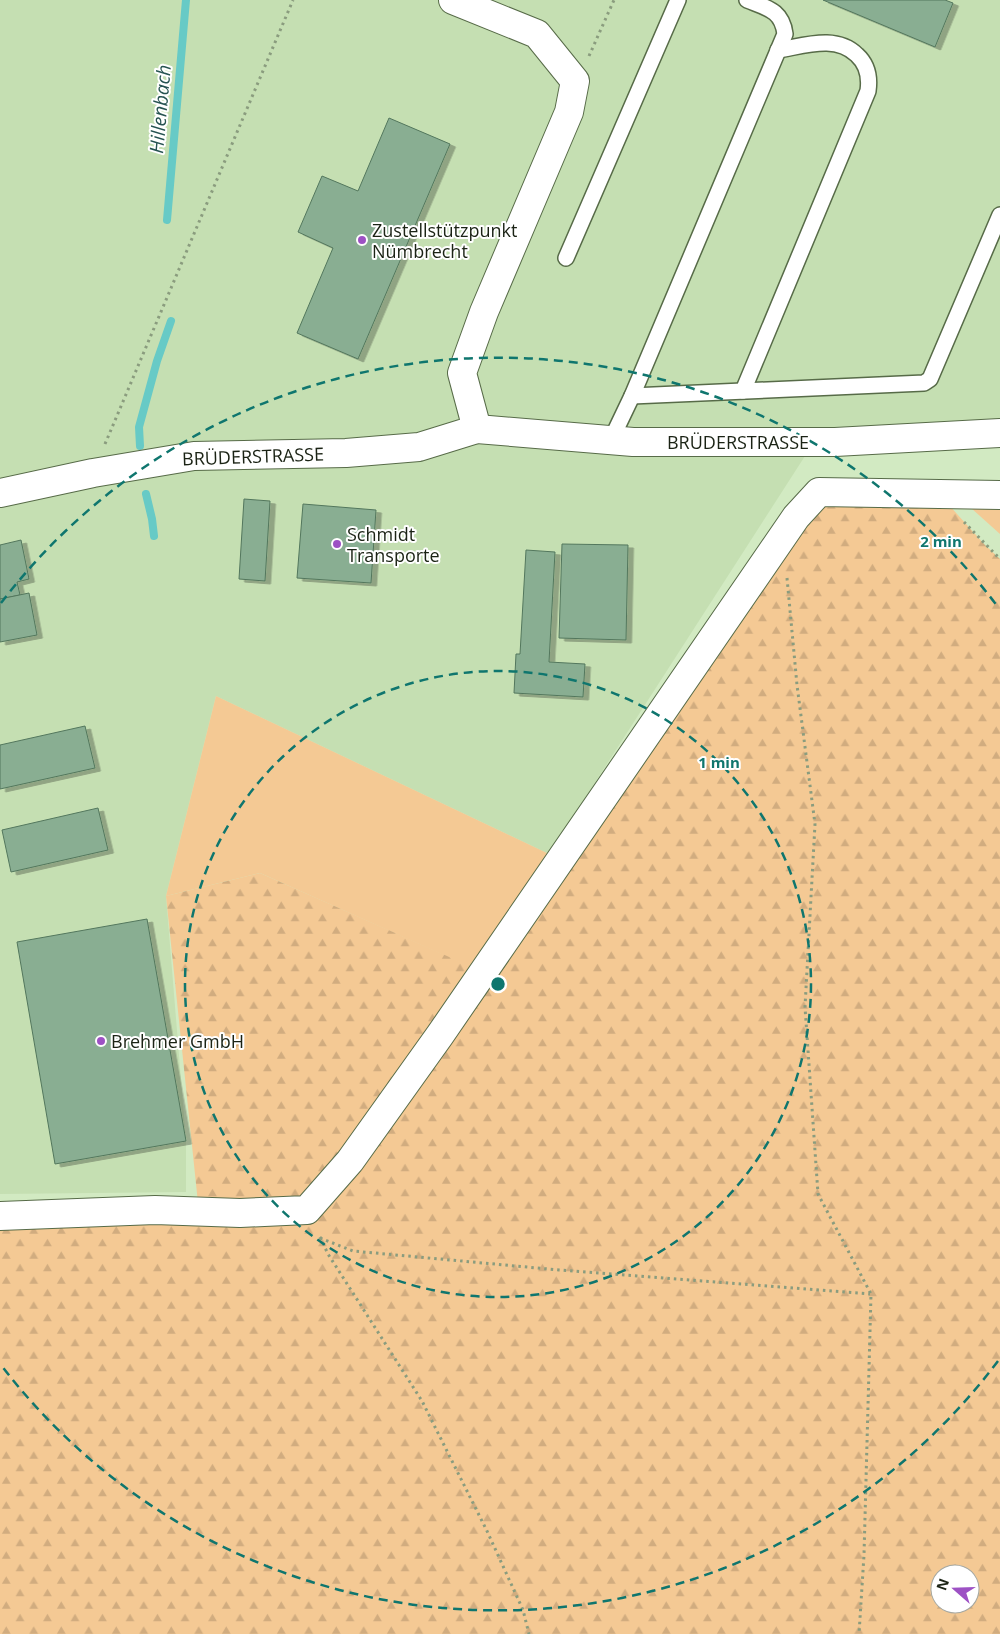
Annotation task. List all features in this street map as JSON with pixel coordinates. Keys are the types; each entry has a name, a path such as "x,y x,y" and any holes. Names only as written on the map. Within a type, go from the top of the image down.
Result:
{"street":[{"path":"453,0 537,34 575,81 569,112 484,312 462,373 477,429"},
{"name":"BRÜDERSTRASSE","path":"0,493 93,473 194,456 346,453 419,447 477,429 633,442 835,442 1000,433"},
{"path":"0,1216 155,1210 240,1213 307,1210 350,1162 802,511 819,492 1000,495"}],"lane":[{"path":"566,258 678,0"},
{"path":"611,440 632,396 785,34 784,25 780,18 771,10 747,0"},
{"path":"743,391 868,91 869,80 866,66 860,57 845,46 824,43 778,50"},
{"path":"632,396 924,383 930,379 1000,215"}],"path":[{"path":"93,473 293,0"},
{"path":"573,92 614,0"},
{"path":"939,494 1000,559"},
{"path":"787,571 797,685 815,824 805,1007 818,1194 871,1294 864,1555 859,1634"},
{"path":"307,1210 328,1254 422,1401 487,1531 523,1610 529,1634"},
{"path":"320,1238 353,1251 559,1270 871,1294"}],"shaded area":[{"path":"0,0 1000,0 1000,427 814,442 549,854 216,696 166,896 186,1141 186,1192 0,1194"}],"green space":[{"path":"819,492 939,494 1000,559 1000,1634 0,1634 0,1216 198,1203 166,896 260,873 483,972"},
{"path":"971,508 1000,508 1000,534"},
{"path":"216,696 549,854 477,970 260,873 166,896"}],"building":[{"path":"823,0 945,0 953,3 935,47"},
{"name":"Zustellstützpunkt Nümbrecht","path":"389,118 450,144 358,359 297,333 333,248 298,232 322,176 358,191"},
{"path":"244,499 270,501 265,581 239,579"},
{"name":"Schmidt Transporte","path":"303,504 376,510 371,583 297,578"},
{"path":"21,540 29,579 17,582 20,595 0,599 0,545"},
{"path":"562,544 628,545 626,640 559,638"},
{"path":"526,550 555,552 549,662 585,664 583,697 514,693 516,654 520,654"},
{"path":"29,593 37,635 0,642 0,599"},
{"path":"85,726 95,768 0,789 0,745"},
{"path":"98,808 108,850 11,872 2,830"},
{"name":"Brehmer GmbH","path":"147,919 186,1141 55,1164 17,942"}],"waterway":[{"name":"Hillenbach","path":"167,220 186,0"},
{"name":"Hillenbach","path":"140,446 139,427 157,361 171,321"},
{"name":"Hillenbach","path":"146,494 154,536"}],"place":[{"name":"Zustellstützpunkt Nümbrecht","path":"362,240"},
{"name":"Schmidt Transporte","path":"337,544"},
{"name":"Brehmer GmbH","path":"101,1041"}]}
